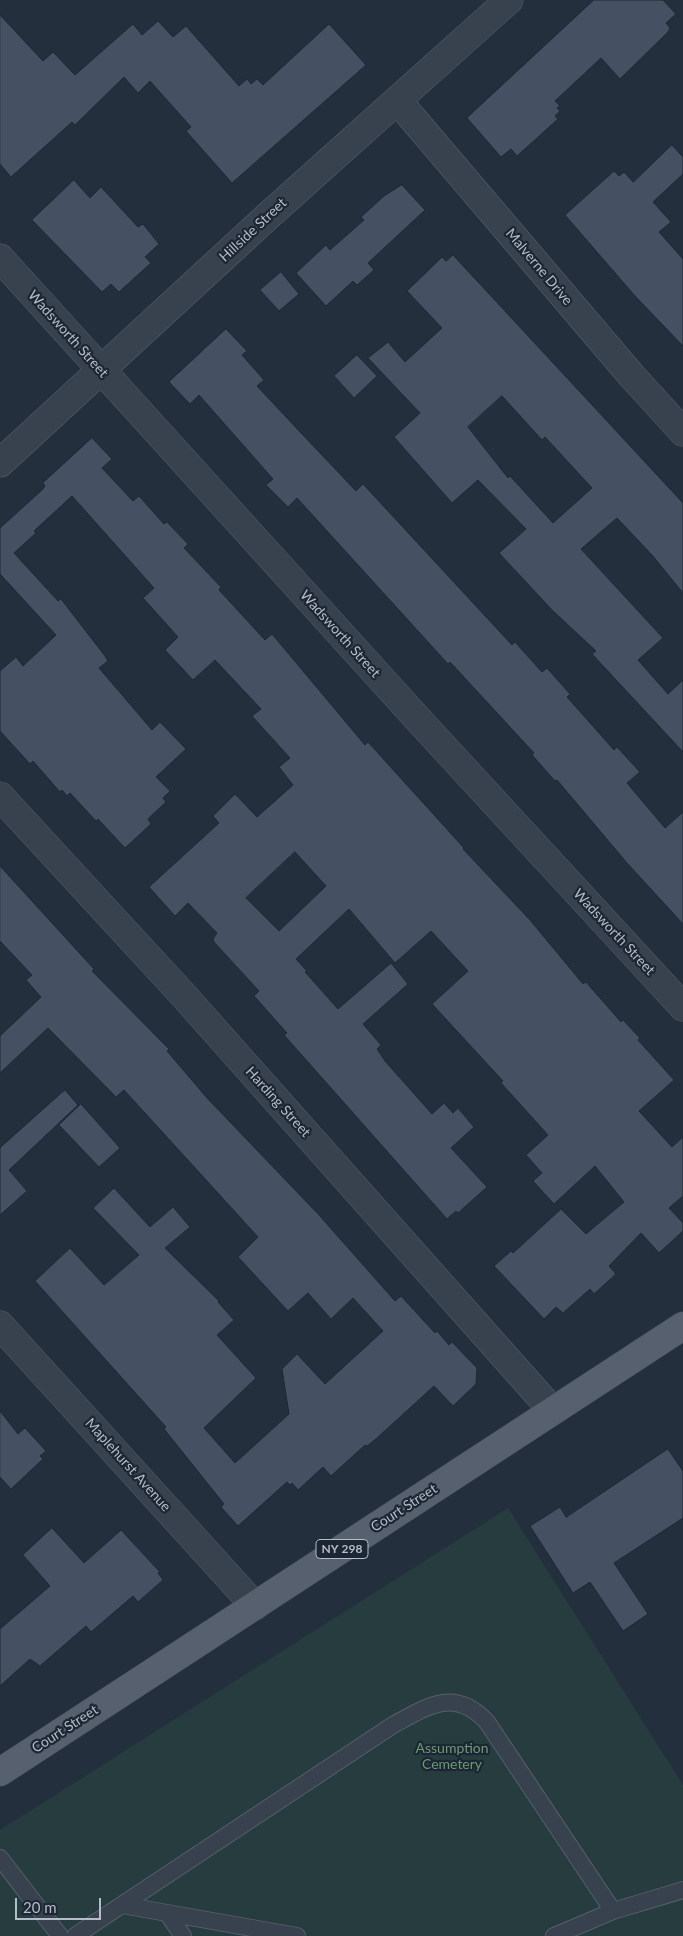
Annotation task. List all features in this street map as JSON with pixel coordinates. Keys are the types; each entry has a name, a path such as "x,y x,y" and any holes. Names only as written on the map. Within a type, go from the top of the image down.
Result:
{"main road":[{"name":"Court Street","path":"0,1772 683,1326"}],"street":[{"name":"Hillside Street","path":"0,463 268,216 509,0"},
{"name":"Malverne Drive","path":"397,100 631,375 683,432"},
{"name":"Wadsworth Street","path":"0,258 414,716 683,1007"},
{"name":"Harding Street","path":"0,796 185,997 553,1411"},
{"name":"Maplehurst Avenue","path":"0,1324 255,1606"}],"lane":[{"path":"75,1936 394,1725 424,1708 441,1702 459,1703 476,1710 488,1722 612,1911"},
{"path":"0,1858 60,1936"},
{"path":"554,1936 612,1911 683,1890"},
{"path":"122,1905 298,1936"},
{"path":"167,1913 183,1936"}],"green space":[{"name":"Assumption Cemetery","path":"508,1508 683,1785 683,1936 0,1936 0,1830"}],"building":[{"path":"594,0 663,0 676,14 666,23 670,28 668,32 620,79 601,58 555,101 560,106 557,108 560,111 555,116 558,119 517,156 511,149 501,157 467,118"},
{"path":"0,15 43,61 53,52 75,75 133,24 142,35 158,21 173,37 186,26 239,86 247,79 251,84 257,79 263,85 329,24 366,65 232,183 186,131 191,127 150,81 138,93 124,77 75,125 72,122 11,177 0,164"},
{"path":"672,145 683,157 683,174 653,202 671,222 659,232 683,259 683,346 635,296 565,215 614,171 619,176 624,172 633,182"},
{"path":"74,180 90,198 101,187 138,227 143,224 159,244 145,257 151,263 119,292 111,284 102,292 32,220"},
{"path":"402,185 425,210 368,263 374,270 357,285 353,281 326,306 296,273 326,245 330,250 364,220 361,217 384,196"},
{"path":"453,255 683,503 683,593 652,555 617,518 581,549 663,638 638,660 668,694 683,680 683,752 592,654 596,651 552,610 499,553 526,529 478,480 452,503 394,437 420,413 368,358 388,342 405,362 442,328 407,291 442,257 446,261","holes":["502,396 542,440 545,437 592,488 553,523 510,476 508,478 468,427"]},
{"path":"281,272 299,294 279,311 260,290"},
{"path":"226,329 247,351 242,355 264,380 257,386 356,491 363,484 512,645 515,642 542,672 547,668 570,694 567,697 614,750 617,747 640,772 627,783 665,828 683,812 683,924 627,863 557,780 555,781 532,755 534,753 450,662 448,664 297,498 288,507 266,485 273,479 199,395 190,404 169,382"},
{"path":"357,355 377,376 354,398 334,376"},
{"path":"92,438 112,459 102,468 133,501 139,496 164,524 167,522 188,544 184,548 221,587 219,590 265,640 272,634 365,745 368,742 463,849 530,920 583,984 586,982 621,1022 623,1020 640,1038 638,1040 674,1080 639,1111 672,1147 683,1137 683,1196 669,1208 683,1223 683,1231 659,1253 641,1233 609,1266 616,1274 594,1294 590,1289 563,1313 556,1307 544,1319 494,1266 511,1251 513,1253 561,1209 586,1234 624,1202 595,1166 554,1204 533,1181 542,1173 526,1155 548,1135 501,1083 503,1081 432,1004 468,971 431,931 395,963 349,909 296,959 338,1009 391,963 408,984 363,1024 381,1045 377,1049 385,1061 432,1114 444,1103 453,1113 458,1108 474,1127 451,1148 487,1187 458,1213 456,1211 447,1219 284,1035 287,1033 254,996 259,991 214,942 213,939 217,933 188,903 175,916 149,887 219,823 213,816 235,794 257,817 293,785 279,767 290,758 252,716 261,709 215,660 193,680 165,650 178,637 143,598 154,588 72,496 34,531 36,533 14,553 58,601 61,599 108,661 99,668 152,730 160,722 186,749 156,777 170,791 163,798 166,802 148,819 151,824 125,848 70,793 67,796 62,790 60,792 33,761 30,764 0,731 0,671 16,657 23,666 56,635 0,574 0,528 42,490 45,486 43,483","holes":["295,852 326,886 279,931 246,898"]},
{"path":"0,866 94,969 92,971 169,1049 167,1051 207,1098 319,1215 395,1301 401,1296 435,1333 437,1331 449,1345 452,1342 477,1368 476,1384 453,1406 434,1386 377,1438 367,1446 365,1445 331,1476 323,1467 298,1490 292,1483 290,1485 287,1482 238,1526 221,1507 224,1504 164,1429 166,1427 35,1281 70,1248 104,1285 139,1255 93,1208 114,1188 150,1227 173,1207 190,1227 165,1248 219,1301 234,1320 217,1335 256,1378 204,1428 235,1463 289,1414 282,1369 297,1354 325,1384 383,1331 353,1298 331,1319 308,1293 288,1311 238,1257 258,1237 124,1090 116,1097 48,1028 0,1073 0,1036 41,997 26,980 32,975 0,941"},
{"path":"65,1090 78,1105 9,1170 27,1191 0,1215 0,1148"},
{"path":"81,1104 120,1148 99,1167 59,1125"},
{"path":"0,1411 18,1434 25,1428 46,1451 40,1456 43,1459 11,1489 0,1477"},
{"path":"668,1449 683,1471 683,1518 614,1563 648,1614 623,1631 590,1582 573,1593 530,1526 560,1507 566,1517"},
{"path":"52,1528 84,1563 121,1530 160,1572 158,1573 163,1580 138,1602 133,1596 91,1632 86,1626 40,1666 30,1659 0,1686 0,1629 50,1586 23,1555"}]}
